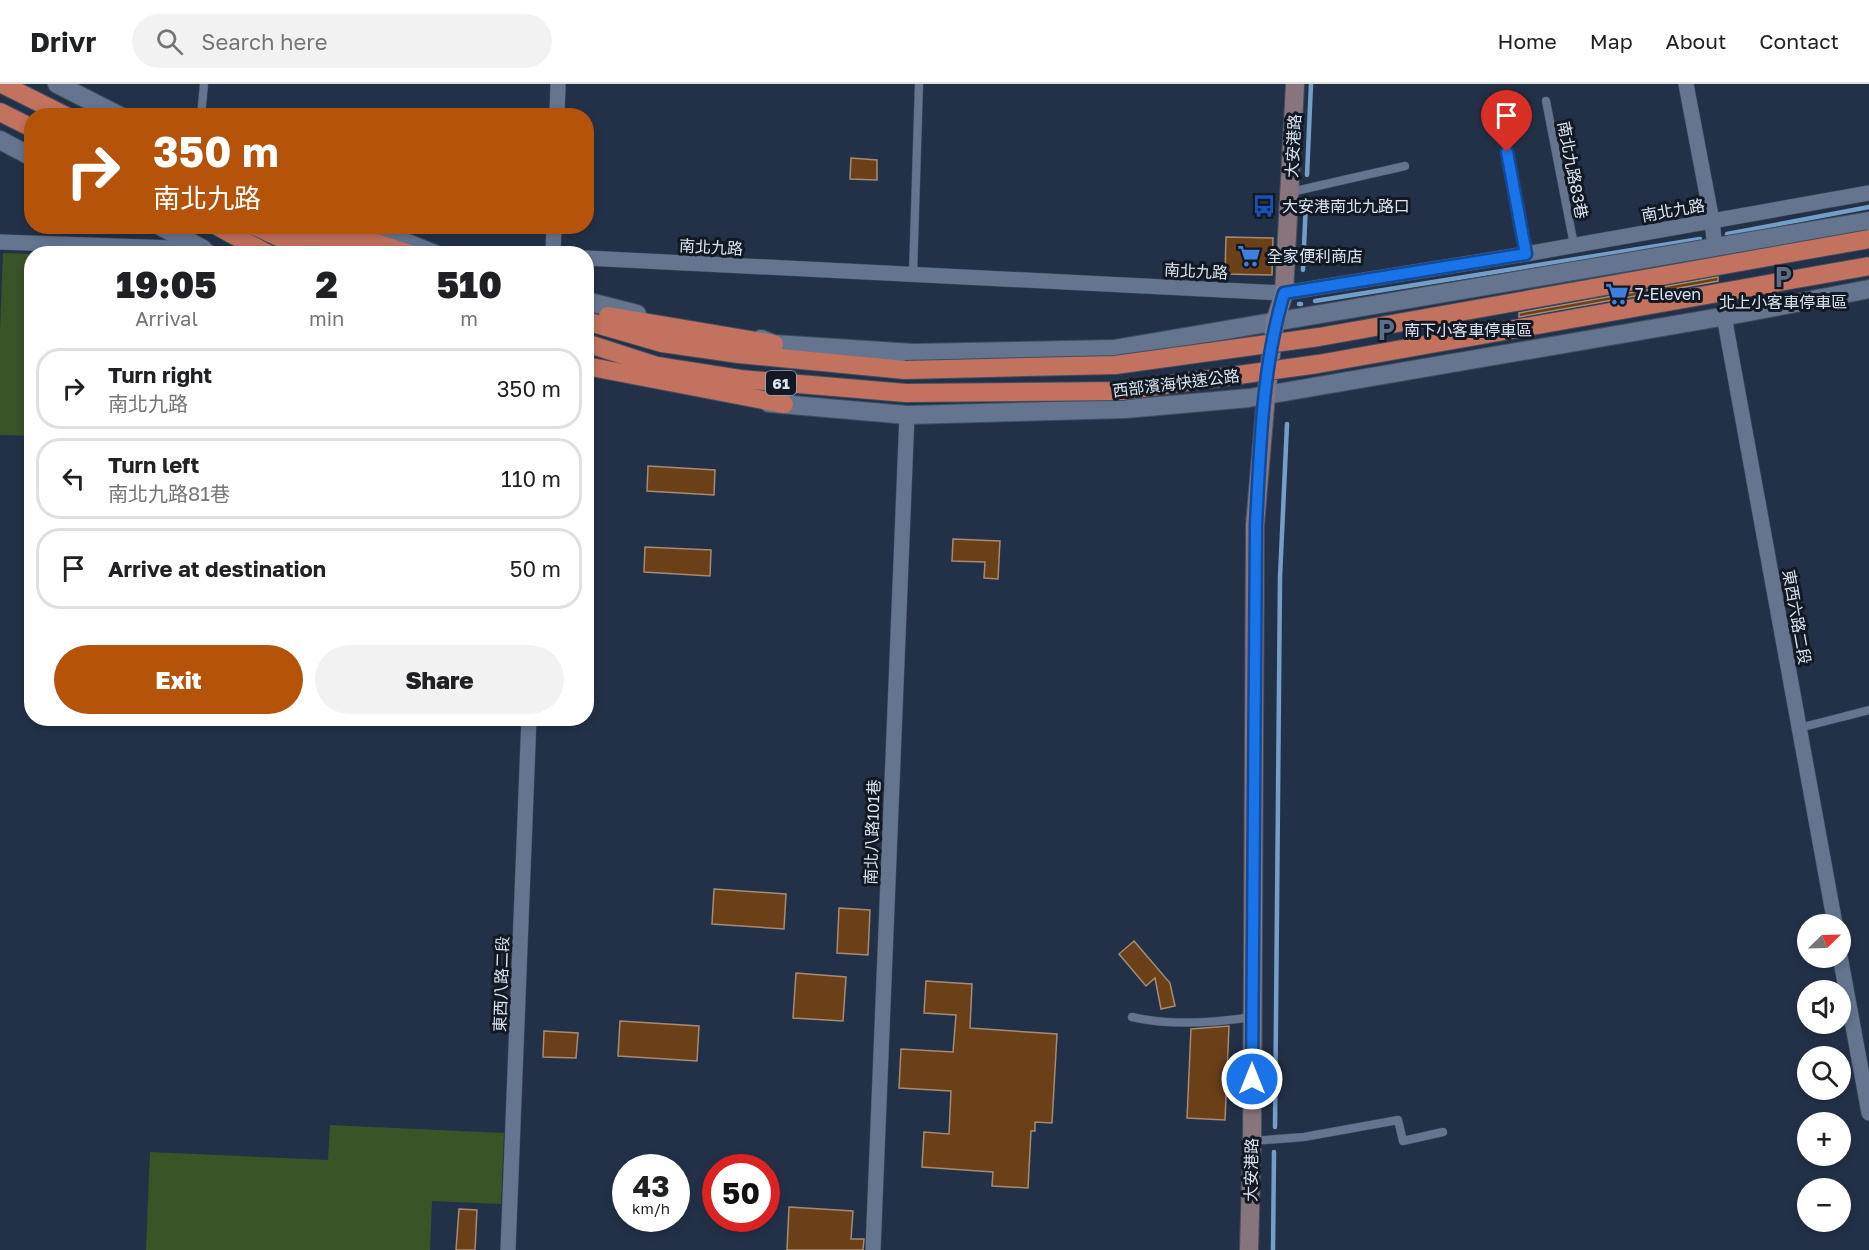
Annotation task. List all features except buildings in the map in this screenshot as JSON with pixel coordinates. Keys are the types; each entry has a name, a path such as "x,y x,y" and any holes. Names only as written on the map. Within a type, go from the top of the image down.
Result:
{"highway":[{"path":"2,84 50,108"},
{"path":"0,112 24,124"},
{"path":"232,234 254,246"},
{"path":"272,234 297,246"},
{"path":"311,234 344,246"},
{"path":"350,234 386,246"},
{"name":"西部濱海快速公路","path":"594,323 662,343 739,354 905,370 1126,363 1318,337 1869,239"},
{"name":"西部濱海快速公路","path":"594,346 657,366 740,379 906,393 1121,391 1318,364 1869,266"},
{"path":"594,312 617,319 774,344"},
{"path":"594,368 784,404"}],"main road":[{"name":"大安港路","path":"1250,1250 1256,525 1266,396 1275,322 1284,293 1295,84"}],"street":[{"path":"57,84 104,108"},
{"path":"557,108 558,84"},
{"path":"1686,84 1712,221 1714,248"},
{"path":"0,140 24,153"},
{"name":"南北九路","path":"594,258 1284,293 1526,254 1869,193"},
{"path":"594,303 670,322 746,334 774,344 913,353 1114,349 1869,221"},
{"path":"175,234 198,246"},
{"path":"385,234 415,246"},
{"path":"0,242 92,246"},
{"path":"594,375 742,400 908,415 1125,409 1266,396 1869,289"},
{"name":"東西六路二段","path":"1725,316 1833,914"},
{"name":"南北八路101巷","path":"873,1250 908,415"},
{"name":"東西八路二段","path":"508,1250 529,726"},
{"path":"1842,968 1869,1113"}],"lane":[{"path":"202,108 204,84"},
{"path":"912,276 919,84"},
{"name":"南北九路83巷","path":"1546,101 1574,245"},
{"path":"1499,111 1526,254"},
{"path":"1291,192 1405,166"},
{"path":"1799,728 1869,710"},
{"path":"1132,1017 1152,1022 1223,1021 1252,1017"},
{"path":"1252,1141 1304,1137 1398,1120 1403,1141 1443,1132"}],"green space":[{"path":"3,253 24,254 24,436 0,435"},
{"path":"330,1125 504,1133 501,1204 432,1201 430,1250 146,1250 150,1152 328,1160"}],"waterway":[{"path":"1307,175 1311,84"},
{"path":"1303,270 1306,201"},
{"path":"1727,234 1869,207"},
{"path":"1315,301 1700,239"},
{"path":"1275,1127 1280,577 1287,424"},
{"path":"1273,1250 1274,1152"}],"place":[{"name":"大安港南北九路口","path":"1264,206"},
{"name":"全家便利商店","path":"1249,256"},
{"name":"北上小客車停車區","path":"1783,277"},
{"name":"7-Eleven","path":"1617,294"},
{"name":"南下小客車停車區","path":"1386,330"}],"route":[{"path":"1252,1079 1256,525 1261,442 1275,322 1284,293 1526,254 1507,152"}]}
